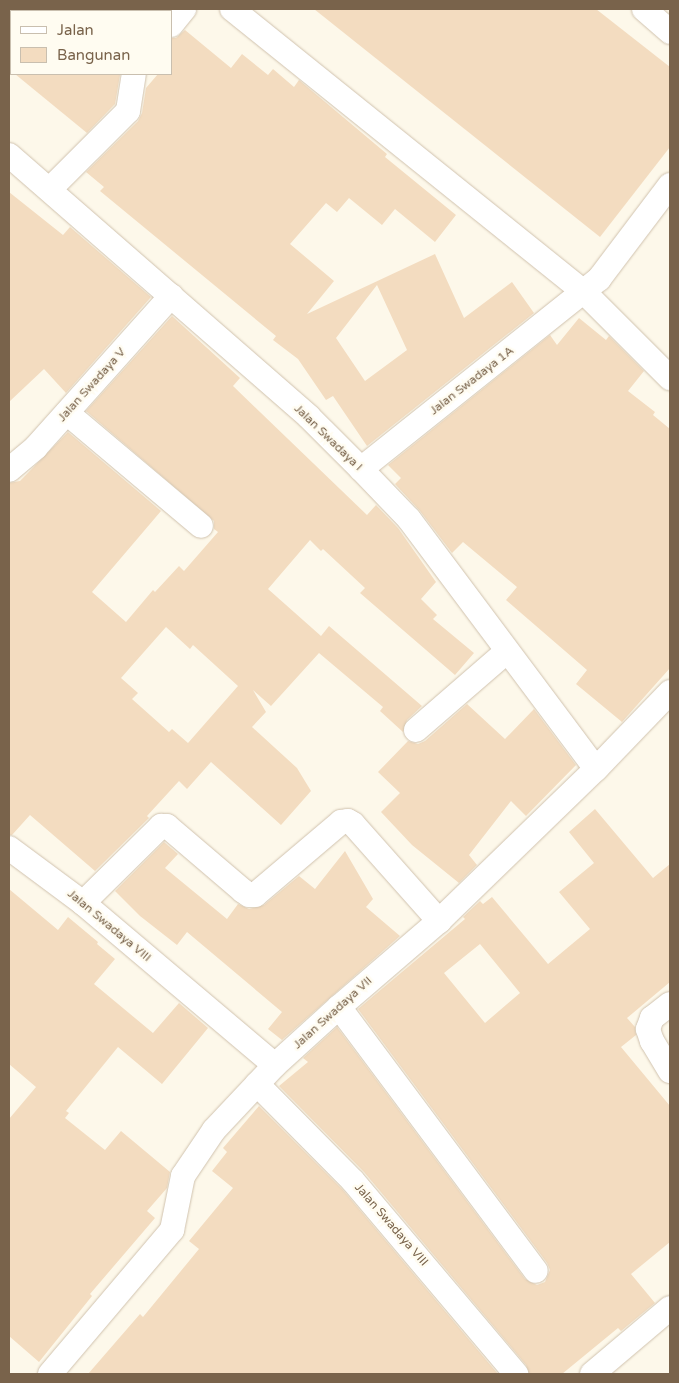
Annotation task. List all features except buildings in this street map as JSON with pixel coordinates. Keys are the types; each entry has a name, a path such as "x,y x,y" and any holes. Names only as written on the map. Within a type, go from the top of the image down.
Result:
{"street":[{"path":"172,24 184,9"},
{"path":"232,9 584,292 670,378"},
{"path":"644,9 670,32"},
{"path":"50,189 128,111 134,75"},
{"name":"Jalan Swadaya I","path":"9,155 309,417 409,519 506,652 596,769"},
{"name":"Jalan Swadaya 1A","path":"361,469 599,279 670,185"},
{"name":"Jalan Swadaya V","path":"9,470 36,447 171,296"},
{"path":"67,413 201,526"},
{"path":"416,730 506,652"},
{"name":"Jalan Swadaya VII","path":"50,1374 172,1230 183,1176 214,1130 275,1065 439,921 596,769 670,692"},
{"path":"83,903 154,830 161,826 167,826 243,891 249,895 255,895 341,822 348,821 353,824 439,921"},
{"name":"Jalan Swadaya VIII","path":"9,848 83,903 275,1065"},
{"path":"339,1007 536,1271"},
{"path":"661,1011 648,1029 652,1041 670,1071"},
{"name":"Jalan Swadaya VIII","path":"257,1084 353,1181 516,1374"},
{"path":"592,1374 670,1308"}]}
